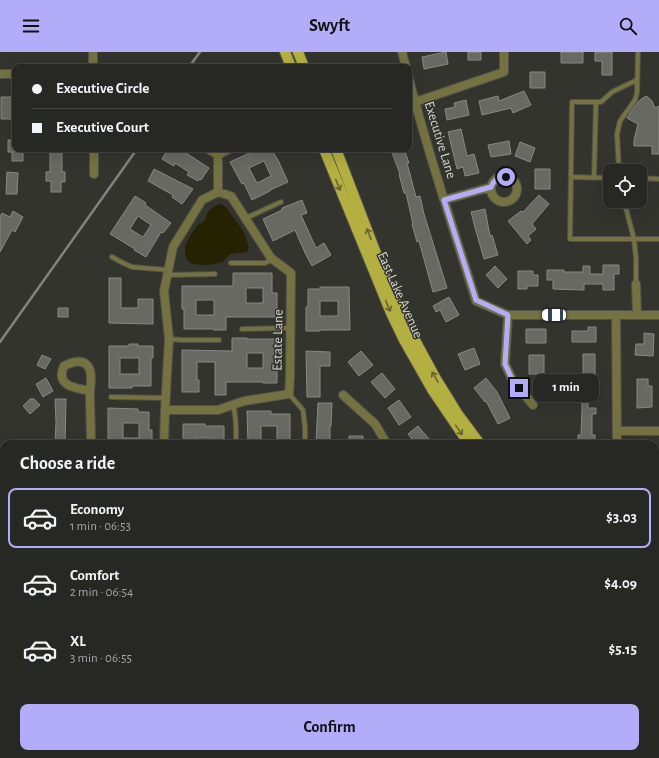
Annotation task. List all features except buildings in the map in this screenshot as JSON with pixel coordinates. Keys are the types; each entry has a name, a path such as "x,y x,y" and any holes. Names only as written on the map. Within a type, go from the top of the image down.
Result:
{"main road":[{"path":"285,52 290,64"},
{"path":"298,52 303,64"},
{"name":"East Lake Avenue","path":"325,152 391,313 404,340 433,391 466,440"},
{"name":"East Lake Avenue","path":"337,152 392,295 436,379 457,413 477,440"}],"street":[{"path":"93,52 93,64"},
{"path":"402,52 405,64"},
{"path":"415,102 504,72 504,52"},
{"path":"0,74 12,74"},
{"name":"Executive Lane","path":"412,90 444,200 476,300 508,315"},
{"path":"94,152 94,174"},
{"path":"213,152 218,155"},
{"path":"218,155 224,152"},
{"path":"164,440 169,339 164,291 174,247 202,200 218,192 218,155"},
{"path":"444,200 491,187"},
{"name":"Estate Lane","path":"218,192 231,196 273,259 291,273 289,394"},
{"path":"636,284 637,314"},
{"path":"533,405 512,379 505,364 508,315 659,315"},
{"path":"616,315 616,440"},
{"path":"90,391 91,440"},
{"path":"165,410 218,410 244,401 289,394"},
{"path":"343,395 375,424 384,440"},
{"path":"617,431 659,431"}],"lane":[{"path":"618,164 616,134 620,121 635,100 637,93 638,52"},
{"path":"637,80 612,92 601,102 572,102 570,239 659,239"},
{"path":"594,178 596,102"},
{"path":"571,177 603,178"},
{"path":"647,178 659,179"},
{"path":"245,218 281,202"},
{"path":"626,208 634,239 636,284"},
{"path":"112,257 132,267 168,272 215,274"},
{"path":"231,263 265,263 273,259"},
{"path":"242,328 291,328"},
{"path":"169,339 219,340"},
{"path":"289,394 303,410 305,440"},
{"path":"111,397 166,398"},
{"path":"233,405 236,416 236,440"}],"shaded area":[{"path":"221,204 226,207 244,232 249,248 247,252 230,254 225,260 214,264 199,265 191,263 187,260 185,253 185,246 188,239 196,227 205,220 210,210"}],"railway":[{"path":"191,64 200,52"},
{"path":"0,342 135,152"}],"route":[{"path":"506,177 502,176 498,178 491,187 444,200 476,300 508,315 505,364 512,379 519,388"}]}
